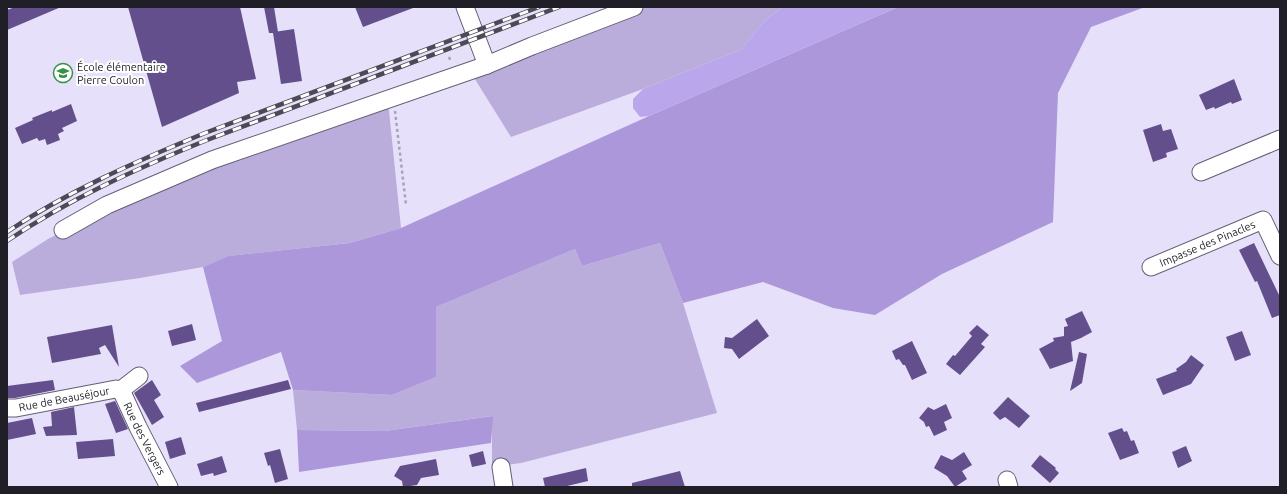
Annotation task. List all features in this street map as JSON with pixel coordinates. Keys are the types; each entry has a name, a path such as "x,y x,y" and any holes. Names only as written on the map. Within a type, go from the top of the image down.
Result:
{"street":[{"path":"465,7 487,65"},
{"path":"63,230 107,205 212,160 487,65 634,7"},
{"path":"1201,172 1280,139"},
{"name":"Impasse des Pinacles","path":"1151,267 1263,220 1280,256"},
{"path":"121,390 139,376"},
{"name":"Rue de Beauséjour","path":"7,408 16,408 116,389 121,390"},
{"name":"Rue des Vergers","path":"121,390 169,487"},
{"path":"501,467 504,487"}],"path":[{"path":"394,97 406,205"}],"shaded area":[{"path":"647,7 783,7 765,20 742,49 643,89 511,137 473,76"},
{"path":"783,7 898,7 649,116 640,117 633,108 633,99 643,89 742,49 765,20"},
{"path":"898,7 1145,7 1091,27 1058,93 1053,222 942,274 875,315 833,308 763,282 683,303 660,243 582,266 575,249 436,307 436,377 392,395 293,390 281,352 197,383 180,366 222,341 203,267 228,256 350,243 401,228 649,116"},
{"path":"388,101 401,228 350,243 228,256 203,267 140,278 20,295 12,262 48,239 109,208"},
{"path":"660,243 683,303 717,413 521,463 492,467 492,416 385,431 297,430 293,390 392,395 436,377 436,307 575,249 582,266"},
{"path":"493,416 491,443 299,472 297,430 385,431"}],"building":[{"path":"15,7 61,7 7,30 7,10"},
{"path":"128,7 240,7 256,79 237,82 239,93 162,127"},
{"path":"264,7 274,7 278,31 294,29 302,81 281,84 273,33 269,33"},
{"path":"355,7 413,7 413,8 363,27"},
{"path":"1234,79 1242,100 1232,104 1231,102 1215,109 1214,107 1206,110 1199,95"},
{"path":"71,104 77,121 62,128 64,131 58,134 60,140 47,145 45,139 39,141 37,138 22,144 15,128 33,120 32,118"},
{"path":"1161,124 1163,131 1171,129 1178,149 1166,153 1167,157 1153,162 1143,130"},
{"path":"1254,243 1280,297 1280,315 1272,318 1257,281 1255,282 1239,250"},
{"path":"1082,311 1092,332 1071,342 1073,361 1050,369 1039,349 1054,341 1053,338 1064,336 1064,327 1068,326 1065,319"},
{"path":"757,319 769,336 739,359 732,349 724,348 725,337 732,338"},
{"path":"192,324 196,340 172,346 168,331"},
{"path":"112,325 119,367 105,345 99,348 101,354 52,363 47,337"},
{"path":"977,325 989,335 981,344 985,347 960,375 946,364 972,336 969,333"},
{"path":"1242,331 1251,355 1235,361 1226,337"},
{"path":"912,341 927,373 912,380 905,365 903,365 899,359 896,360 892,351"},
{"path":"1079,352 1087,354 1082,383 1070,391"},
{"path":"1191,355 1204,365 1191,384 1163,395 1156,379 1177,371 1176,369 1186,362"},
{"path":"53,380 55,390 15,398 7,398 7,386"},
{"path":"152,380 161,395 154,400 164,417 152,425 134,393"},
{"path":"288,380 291,389 199,412 196,403"},
{"path":"1008,397 1030,416 1019,428 1005,417 1000,420 993,413"},
{"path":"115,401 128,429 116,433 105,404"},
{"path":"946,404 952,418 944,422 947,430 934,436 929,426 926,427 924,422 919,418 928,407 934,410"},
{"path":"74,407 77,435 46,436 43,427 52,426 51,412"},
{"path":"32,418 36,434 7,440 7,423"},
{"path":"1122,428 1124,432 1127,431 1131,441 1134,440 1139,453 1120,460 1108,433"},
{"path":"181,437 186,454 170,459 165,442"},
{"path":"113,439 115,456 78,459 76,442"},
{"path":"1186,446 1192,461 1178,468 1172,452"},
{"path":"280,449 288,479 275,483 270,465 268,466 264,453"},
{"path":"483,451 486,464 472,467 469,455"},
{"path":"964,452 972,465 962,471 967,479 955,487 947,476 934,468 941,455 952,460"},
{"path":"1040,455 1056,468 1055,469 1059,473 1050,483 1031,466"},
{"path":"222,456 227,472 214,476 213,473 201,476 197,464"},
{"path":"436,459 439,475 421,478 417,485 403,487 402,481 394,476 400,466"},
{"path":"586,468 588,481 563,487 545,487 543,478"},
{"path":"680,471 685,487 632,487 632,483"}],"railway":[{"path":"7,232 30,217 79,190 129,166 205,133 539,7"},
{"path":"7,241 55,211 104,185 181,151 559,7"}],"place":[{"name":"École élémentaire Pierre Coulon","path":"63,73"}]}
